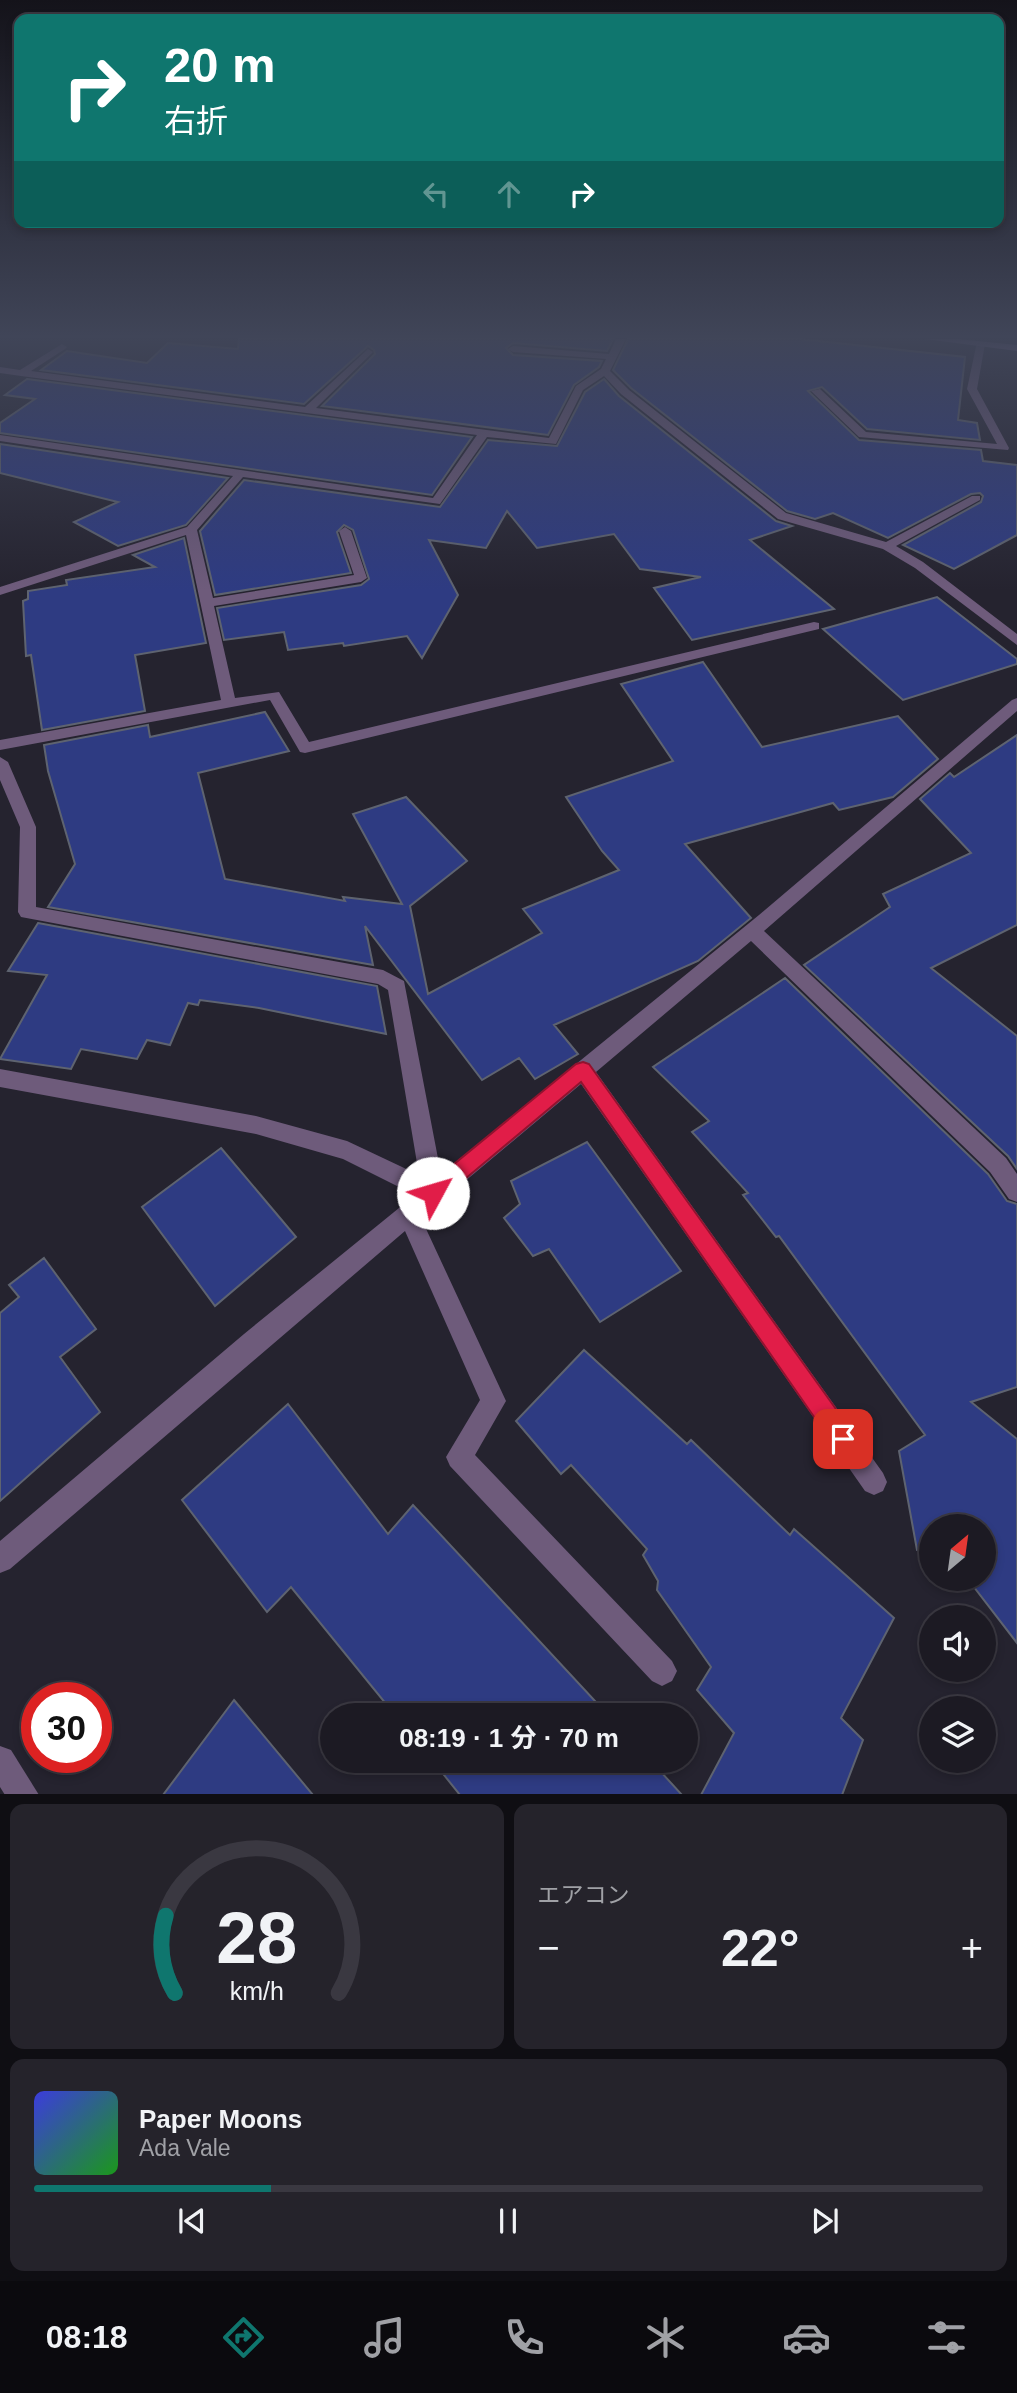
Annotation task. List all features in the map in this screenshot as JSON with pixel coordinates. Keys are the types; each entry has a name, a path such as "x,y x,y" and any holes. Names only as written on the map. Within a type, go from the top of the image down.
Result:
{"street":[{"path":"405,423 552,442 562,423"},
{"path":"664,423 782,516 887,546 919,565 1017,641"},
{"path":"850,423 863,435 1004,448 990,423"},
{"path":"0,438 436,502 484,433"},
{"path":"0,591 191,530 241,473"},
{"path":"887,546 976,499"},
{"path":"191,530 229,703"},
{"path":"208,603 361,578 345,531"},
{"path":"0,745 274,695 305,748 814,626"},
{"path":"0,1559 166,1413 859,843 1017,703"},
{"path":"0,762 28,827 27,912 383,977 397,986 433,1193"},
{"path":"752,931 998,1165 1017,1192"},
{"path":"583,1070 874,1482"},
{"path":"0,1078 256,1125 347,1152 433,1193"},
{"path":"408,1214 493,1401 459,1457 662,1671"},
{"path":"0,1761 24,1794"}],"building":[{"path":"0,423 362,423 472,437 432,495 0,433"},
{"path":"452,423 554,423 548,435"},
{"path":"569,423 653,423 776,521 792,526 750,540 834,609 692,640 654,588 701,577 640,569 614,534 537,548 507,511 486,548 429,540 458,595 422,658 407,636 344,646 343,643 288,650 284,632 224,640 217,608 361,585 369,579 353,530 344,525 337,532 351,573 215,595 200,531 244,480 440,507 488,440 557,446"},
{"path":"675,423 841,423 859,440 981,450 983,461 1017,465 1017,535 954,569 903,545 981,502 983,496 980,493 971,494 888,538 833,513 815,519 787,511"},
{"path":"860,423 975,423 980,440 867,429"},
{"path":"0,444 228,478 186,525 118,546 74,522 118,502 0,473"},
{"path":"184,538 206,643 135,655 145,711 42,730 31,655 26,656 23,601 28,599 28,591 67,585 66,580 155,567 133,555"},
{"path":"937,597 1017,659 1017,664 903,700 823,629"},
{"path":"703,662 762,747 898,716 938,759 893,797 839,810 833,803 685,844 751,918 698,961 554,1025 578,1054 535,1079 519,1058 482,1080 365,926 373,965 48,907 75,864 48,771 44,745 148,725 150,737 265,712 289,751 198,773 225,879 345,901 343,897 402,904 353,814 406,797 467,861 410,906 428,994 542,933 523,909 619,870 602,851 566,797 673,761 621,684"},
{"path":"1017,735 1017,925 931,968 1017,1036 1017,1169 1008,1156 804,965 890,907 883,894 971,853 920,799 950,773 954,777"},
{"path":"38,923 377,986 386,1034 259,1008 200,1000 198,1005 188,1003 170,1045 147,1040 137,1059 81,1049 71,1069 0,1059 47,975 8,971"},
{"path":"785,978 988,1174 1007,1201 1017,1204 1017,1387 971,1402 1017,1439 1017,1643 996,1616 996,1605 988,1605 977,1591 996,1591 996,1514 919,1514 919,1551 917,1550 899,1451 925,1435 779,1236 776,1237 743,1195 748,1193 692,1132 709,1121 653,1067"},
{"path":"587,1142 681,1271 600,1322 549,1249 533,1256 504,1218 520,1204 511,1181"},
{"path":"221,1148 296,1237 215,1306 142,1207"},
{"path":"44,1258 96,1329 60,1357 100,1412 0,1501 0,1313 19,1297 9,1285"},
{"path":"584,1350 687,1444 691,1440 790,1535 794,1529 894,1618 841,1718 863,1740 842,1794 702,1794 734,1733 697,1690 711,1667 657,1590 658,1581 643,1555 647,1549 571,1465 561,1474 516,1421"},
{"path":"288,1404 388,1534 413,1505 597,1703 385,1703 291,1587 267,1612 182,1500"},
{"path":"234,1700 312,1794 164,1794"},
{"path":"442,1773 662,1773 681,1794 459,1794"}],"route":[{"path":"433,1193 583,1070 843,1439"}]}
